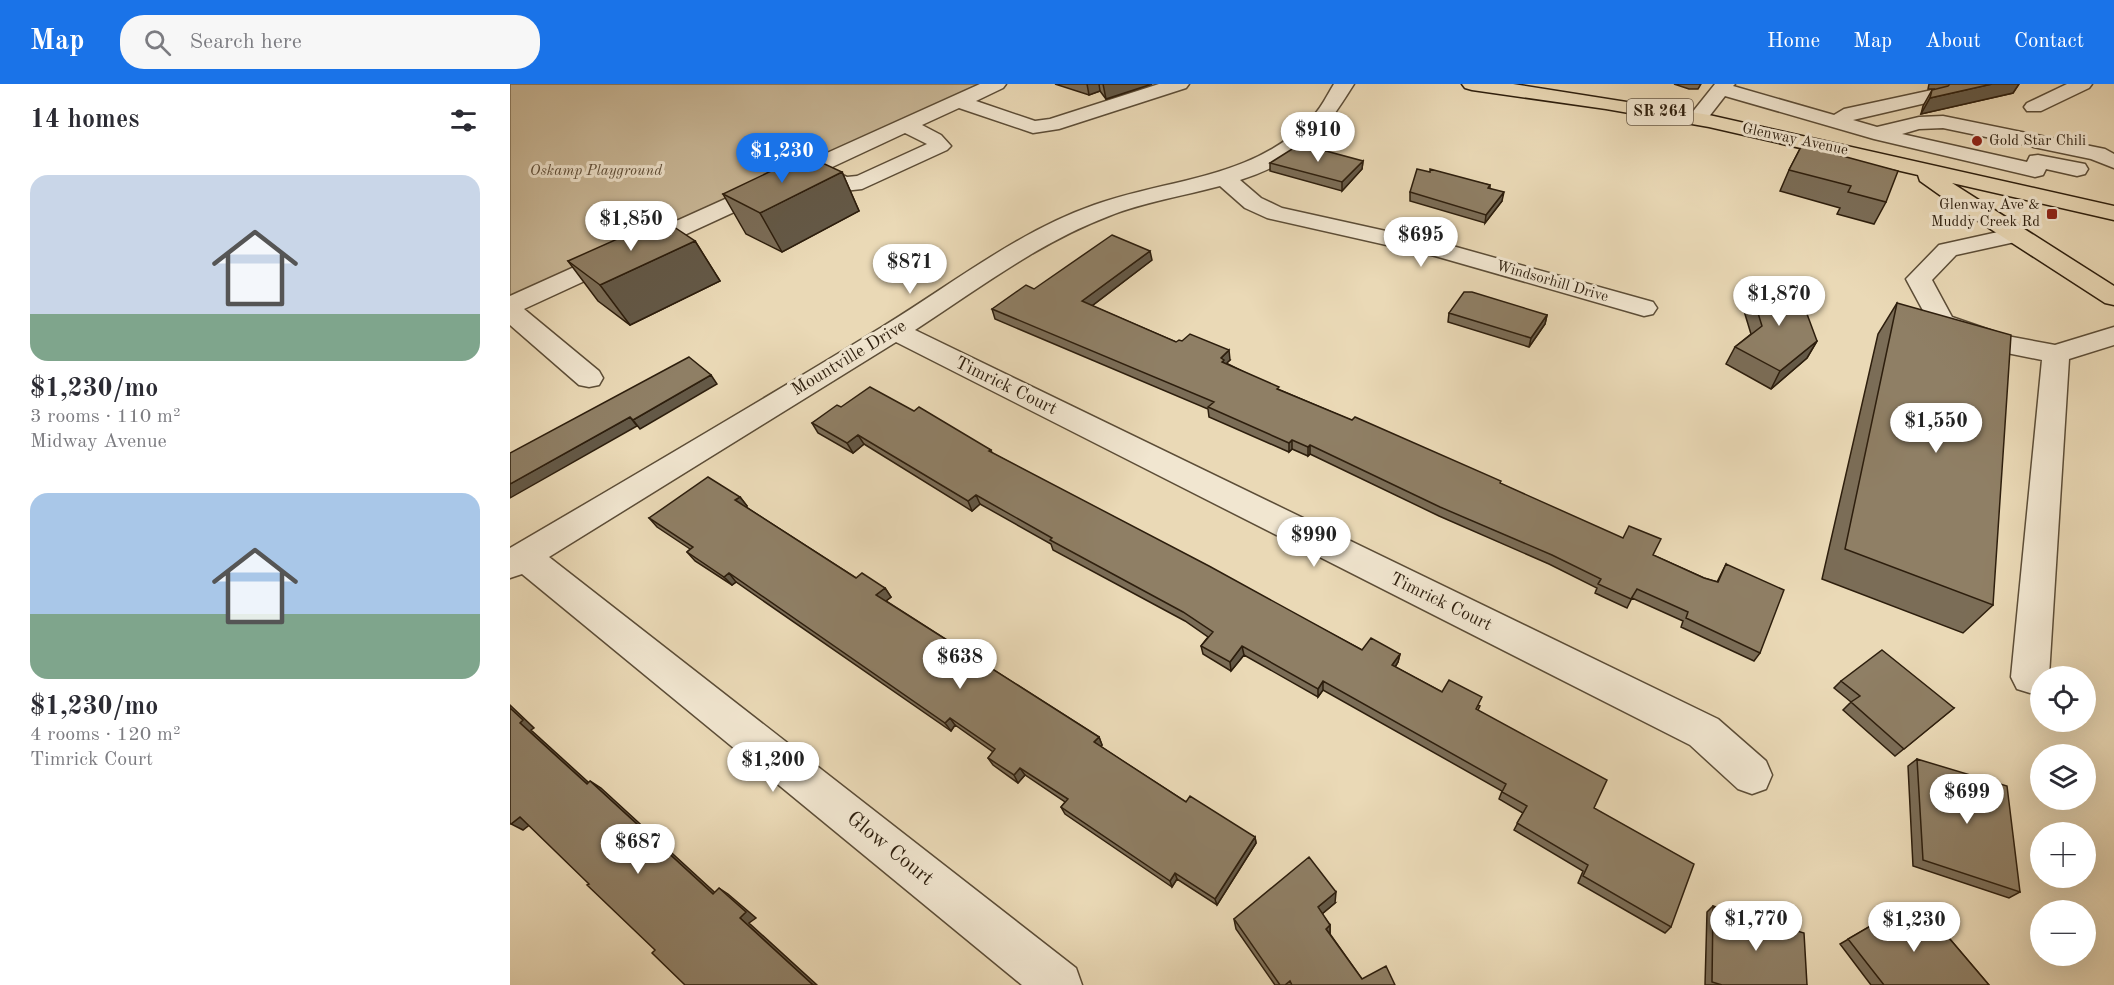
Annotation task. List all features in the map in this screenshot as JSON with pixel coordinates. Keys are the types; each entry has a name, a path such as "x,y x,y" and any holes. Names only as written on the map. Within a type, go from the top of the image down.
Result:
{"main road":[{"name":"Glenway Avenue","path":"1472,84 1606,103 1697,119 2114,213"},
{"path":"1917,168 2016,235 2114,297"}],"street":[{"path":"510,306 996,84"},
{"path":"958,101 1033,127 1052,125 1179,84"},
{"name":"Mountville Drive","path":"517,560 894,331 1032,243 1064,226 1137,199 1225,179 1276,156 1302,139 1321,121 1344,84"},
{"path":"2034,107 2082,84"},
{"path":"1697,119 1724,86 1881,135 2035,170"},
{"path":"1798,91 1827,119"},
{"path":"1827,119 1932,96"},
{"path":"1863,110 1881,135"},
{"path":"1815,145 1827,119"},
{"path":"1881,135 1921,121 1943,122 2097,154 2114,162"},
{"path":"808,169 844,184 862,182 940,146 934,139 905,124"},
{"path":"2033,194 2038,161 2114,177"},
{"name":"Windsorhill Drive","path":"1225,179 1253,203 1275,213 1440,250 1644,308"},
{"path":"2016,235 1948,250 1918,279 1942,323 2002,344 2056,354 2114,336"},
{"path":"510,311 589,378"},
{"name":"Timrick Court","path":"894,331 1704,732 1752,775"},
{"path":"2031,666 2056,354"},
{"name":"Glow Court","path":"517,560 1059,985"}],"green space":[{"name":"Oskamp Playground","path":"510,84 996,84 510,306"}],"building":[{"path":"1950,84 1992,84 1930,98 1932,90"},
{"path":"1300,144 1363,161 1342,182 1270,163"},
{"path":"1802,145 1898,171 1886,202 1848,192 1851,186 1789,170"},
{"path":"805,155 842,172 760,213 723,194"},
{"path":"1417,169 1430,172 1430,169 1490,185 1488,188 1504,192 1486,215 1410,192"},
{"path":"662,219 695,241 600,285 568,261"},
{"path":"1112,235 1150,251 1082,301 1176,342 1182,341 1190,334 1229,350 1221,358 1224,360 1222,362 1279,387 1277,389 1352,420 1355,417 1623,538 1629,526 1661,539 1653,555 1704,578 1718,582 1726,564 1784,590 1760,653 1686,618 1688,612 1637,589 1631,599 1598,584 1601,579 1552,555 1440,507 1310,445 1308,447 1292,440 1289,443 1208,407 1214,402 992,309 1026,285 1034,289"},
{"path":"1749,284 1797,287 1817,341 1780,371 1735,347 1762,326"},
{"path":"1464,292 1472,292 1547,315 1531,338 1449,313"},
{"path":"1897,303 2011,335 1993,605 1845,549"},
{"path":"689,357 711,375 633,420 630,417 510,484 510,453"},
{"path":"870,387 914,411 919,407 991,450 989,451 1209,566 1362,650 1371,638 1400,654 1392,665 1442,692 1449,680 1482,697 1476,709 1607,780 1594,808 1694,864 1671,927 1583,876 1588,865 1517,823 1527,806 1502,792 1506,784 1323,681 1318,689 1242,646 1230,662 1201,646 1213,632 1183,612 1050,540 1052,538 976,495 968,501 858,435 847,443 812,423 837,405 841,407"},
{"path":"708,477 740,497 735,500 856,578 862,573 885,588 876,595 1099,737 1094,742 1186,802 1190,796 1255,837 1215,899 1175,873 1170,881 1061,807 1068,799 1020,768 1014,775 988,758 995,749 950,718 945,723 729,573 724,577 687,552 693,547 649,518"},
{"path":"1882,650 1954,708 1904,749 1851,702 1860,696 1841,681"},
{"path":"510,708 523,720 520,723 587,784 590,781 713,894 719,888 746,912 740,918 813,985 685,985 652,953 655,950 520,817 510,823"},
{"path":"1917,759 2007,786 2020,892 1923,860"},
{"path":"1309,857 1336,892 1318,907 1330,925 1326,929 1362,979 1386,966 1395,985 1292,985 1290,981 1285,985 1280,985 1234,919"},
{"path":"1713,906 1804,933 1807,985 1722,985 1712,982"},
{"path":"1898,910 1908,922 1926,911 1989,985 1884,985 1848,939"}],"place":[{"name":"Gold Star Chili","path":"1977,141"},
{"name":"Glenway Ave & Muddy Creek Rd","path":"2052,214"}]}
